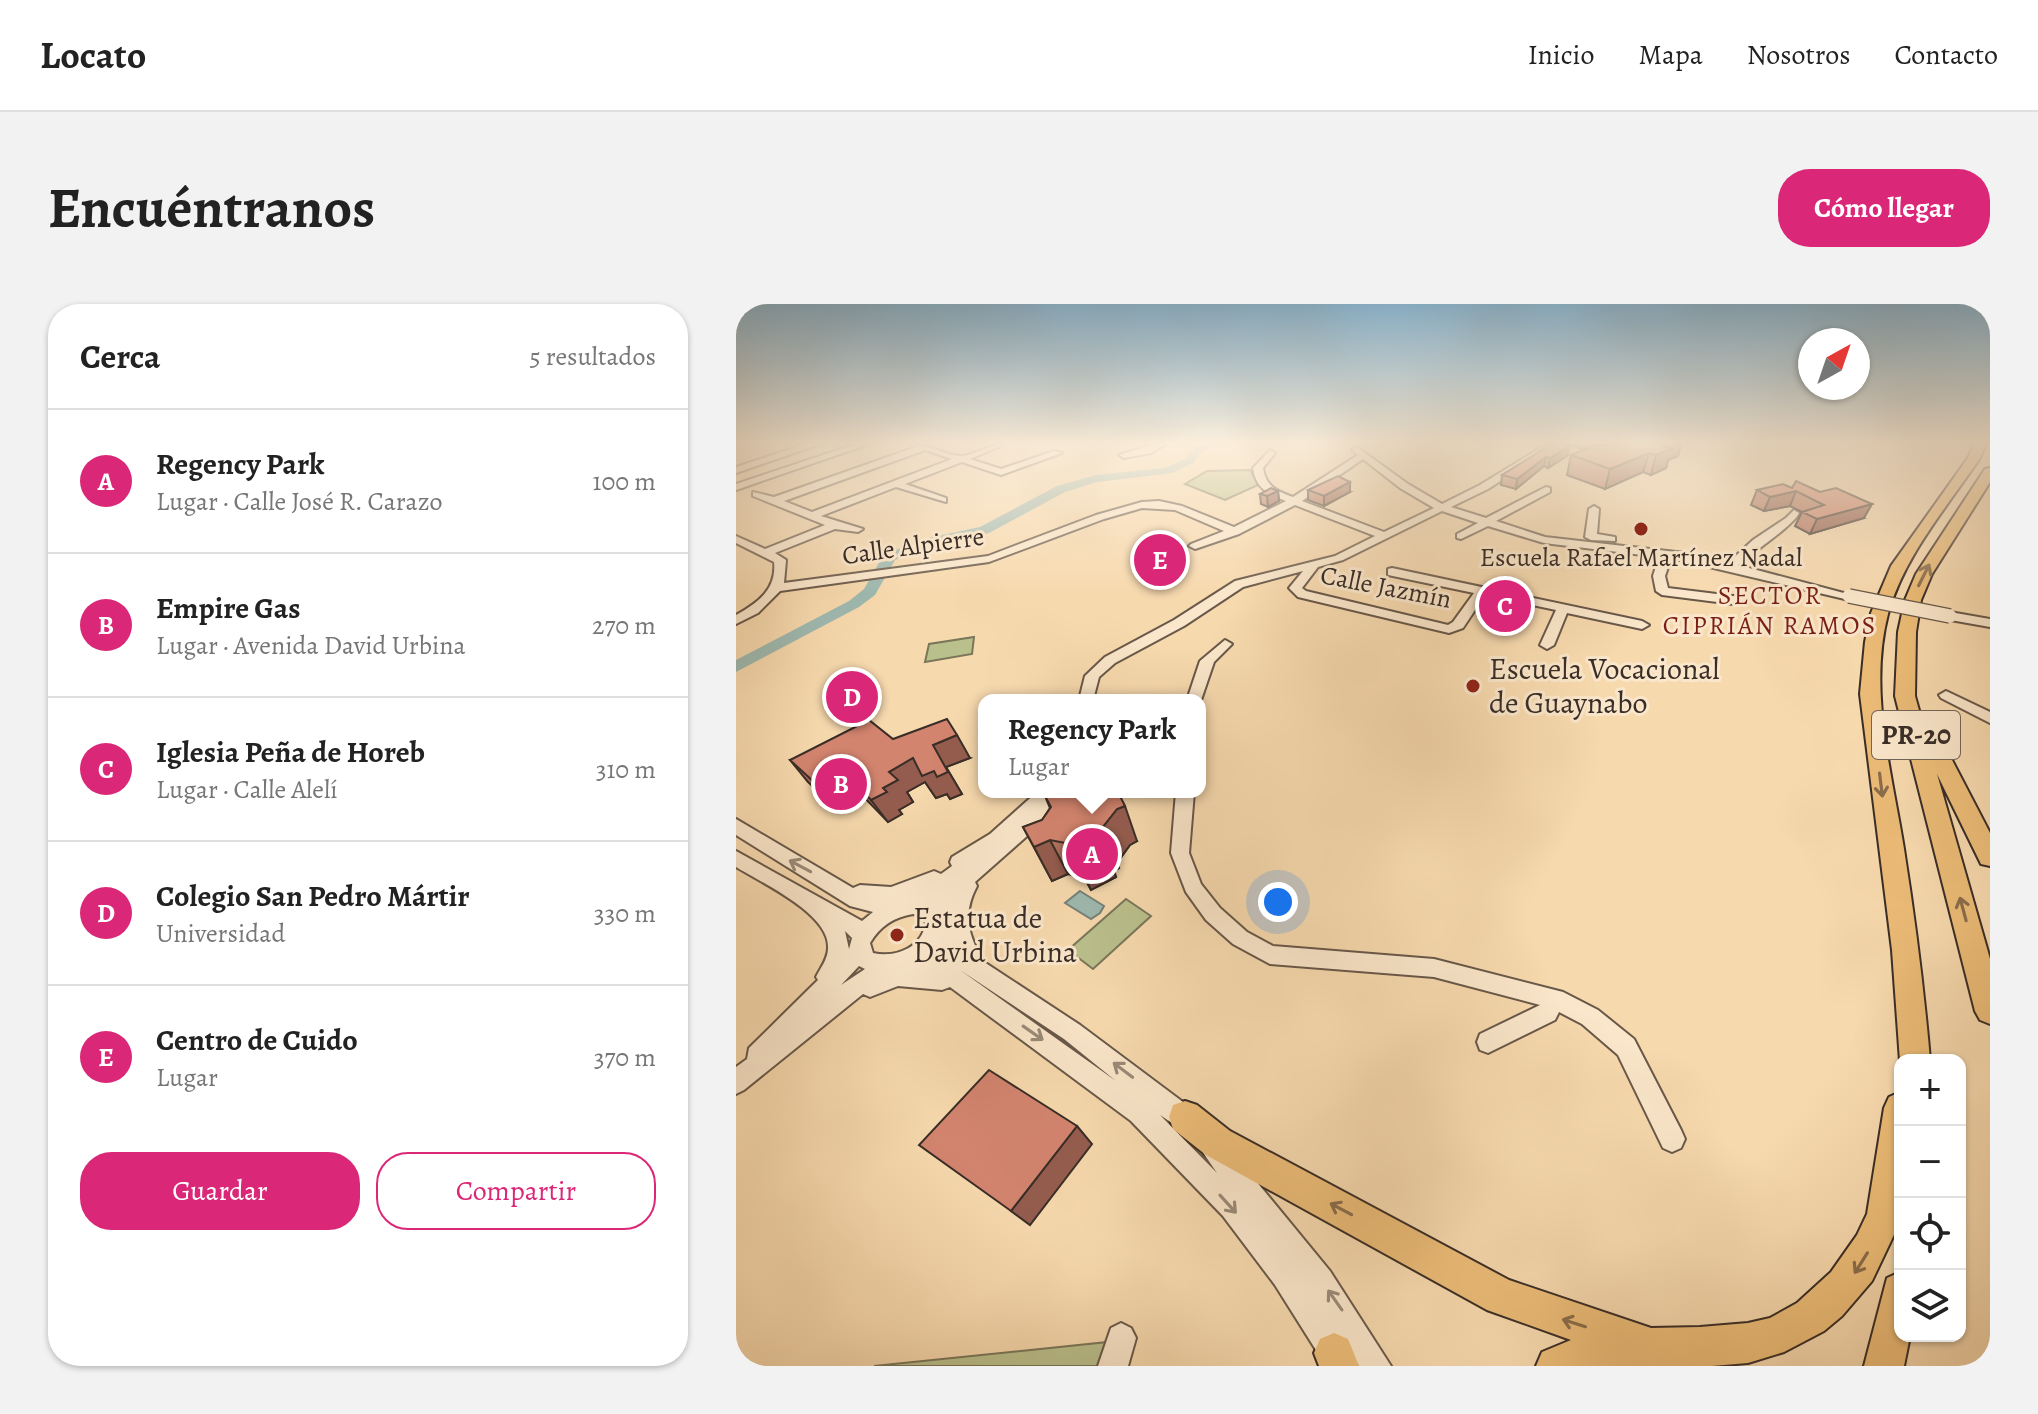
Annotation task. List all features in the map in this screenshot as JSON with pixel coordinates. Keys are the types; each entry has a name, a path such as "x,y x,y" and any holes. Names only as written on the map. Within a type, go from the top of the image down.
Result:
{"highway":[{"name":"PR-20","path":"1915,1054 1906,950 1870,694 1874,642 1880,613 1899,566 1949,494"},
{"name":"PR-20","path":"1976,494 1924,574 1913,600 1907,632 1905,696 1990,1011"},
{"path":"1907,632 1932,739 1990,857"},
{"path":"1185,1117 1218,1143 1501,1296 1648,1347"},
{"path":"1556,1366 1593,1355 1648,1347 1748,1343 1800,1323 1842,1289 1860,1267 1880,1227 1889,1198 1898,1126"},
{"path":"1884,1366 1894,1319"}],"street":[{"path":"757,494 835,525 858,529"},
{"path":"774,501 794,494"},
{"path":"812,516 871,494"},
{"path":"923,494 942,500"},
{"path":"1274,494 1295,504 1389,534"},
{"path":"1195,546 1235,532 1295,504 1307,494"},
{"path":"1416,494 1442,508 1544,540 1666,554 1849,596 1990,623"},
{"path":"1087,694 1089,682 1119,654 1179,623 1239,584 1339,558 1471,494"},
{"path":"1461,536 1540,494"},
{"name":"Calle Alpierre","path":"775,588 1012,554 1142,504 1169,506 1235,532"},
{"path":"1594,509 1591,537 1625,541 1626,549"},
{"path":"1730,567 1757,542 1791,520 1794,513"},
{"path":"767,552 835,525"},
{"path":"1302,594 1316,579 1390,541 1389,534"},
{"path":"736,539 780,560 782,568 768,601 755,612 736,620"},
{"path":"1666,554 1659,576 1662,591 1741,601"},
{"name":"Calle Jazmín","path":"1313,566 1295,588 1302,594 1453,629 1482,591"},
{"path":"1392,572 1642,625"},
{"path":"1547,645 1563,608"},
{"path":"1196,694 1207,661 1225,644"},
{"path":"1097,694 1100,669"},
{"path":"1946,695 1990,718"},
{"path":"792,1030 861,945 877,919 936,889 1041,798"},
{"path":"736,1080 792,1030 864,980 926,946 952,895 1061,798"},
{"path":"1185,798 1180,853 1193,887 1213,914 1240,938 1270,955 1434,968 1555,999 1590,1017 1626,1047 1672,1139"},
{"path":"736,826 790,861 839,886 857,900 901,908 923,907 936,922 949,954 973,978 1140,1112 1232,1207 1285,1275 1339,1362"},
{"path":"839,886 868,894 904,892 927,882 994,840"},
{"path":"736,858 818,908 854,925 864,959 873,964 897,963 940,969 973,978 1072,1032 1185,1117 1289,1236 1376,1366"},
{"path":"973,978 961,943 957,915 962,893 979,869"},
{"path":"792,1030 831,971 840,950 835,929 818,908"},
{"path":"792,1030 883,980 919,976 973,978"},
{"path":"1488,1042 1547,1013 1555,999"}],"green space":[{"path":"1209,494 1239,494 1225,500"},
{"path":"974,637 972,654 925,662 929,644"},
{"path":"1126,899 1151,916 1093,969 1068,950"},
{"path":"1108,1342 1101,1366 874,1366"}],"water":[{"path":"1080,891 1104,906 1091,919 1065,903"}],"building":[{"path":"1801,494 1849,494 1872,504 1817,519 1802,512 1824,505"},
{"path":"1160,543 1169,550 1155,555 1146,548"},
{"path":"947,719 957,735 933,745 948,772 937,777 934,771 922,776 913,758 889,772 898,780 883,788 887,792 871,800 842,769 815,783 790,760 869,720 893,739"},
{"path":"1046,798 1121,798 1125,806 1117,809 1102,828 1105,833 1098,836 1102,842 1074,855 1071,844 1050,840 1034,847 1023,827 1042,820 1051,807"},
{"path":"989,1070 1077,1126 1011,1211 919,1145"}],"waterway":[{"path":"736,667 854,604 870,592 889,557 933,541 984,530 1052,494"}],"place":[{"name":"Escuela Rafael Martínez Nadal","path":"1641,529"},
{"name":"Centro de Cuido","path":"1160,560"},
{"name":"Iglesia Peña de Horeb","path":"1505,606"},
{"name":"Escuela Vocacional de Guaynabo","path":"1473,686"},
{"name":"Colegio San Pedro Mártir","path":"852,697"},
{"name":"Empire Gas","path":"841,784"},
{"name":"Regency Park","path":"1092,854"},
{"name":"Estatua de David Urbina","path":"897,935"}],"district":[{"name":"SECTOR CIPRIÁN RAMOS","path":"1770,610"}]}
